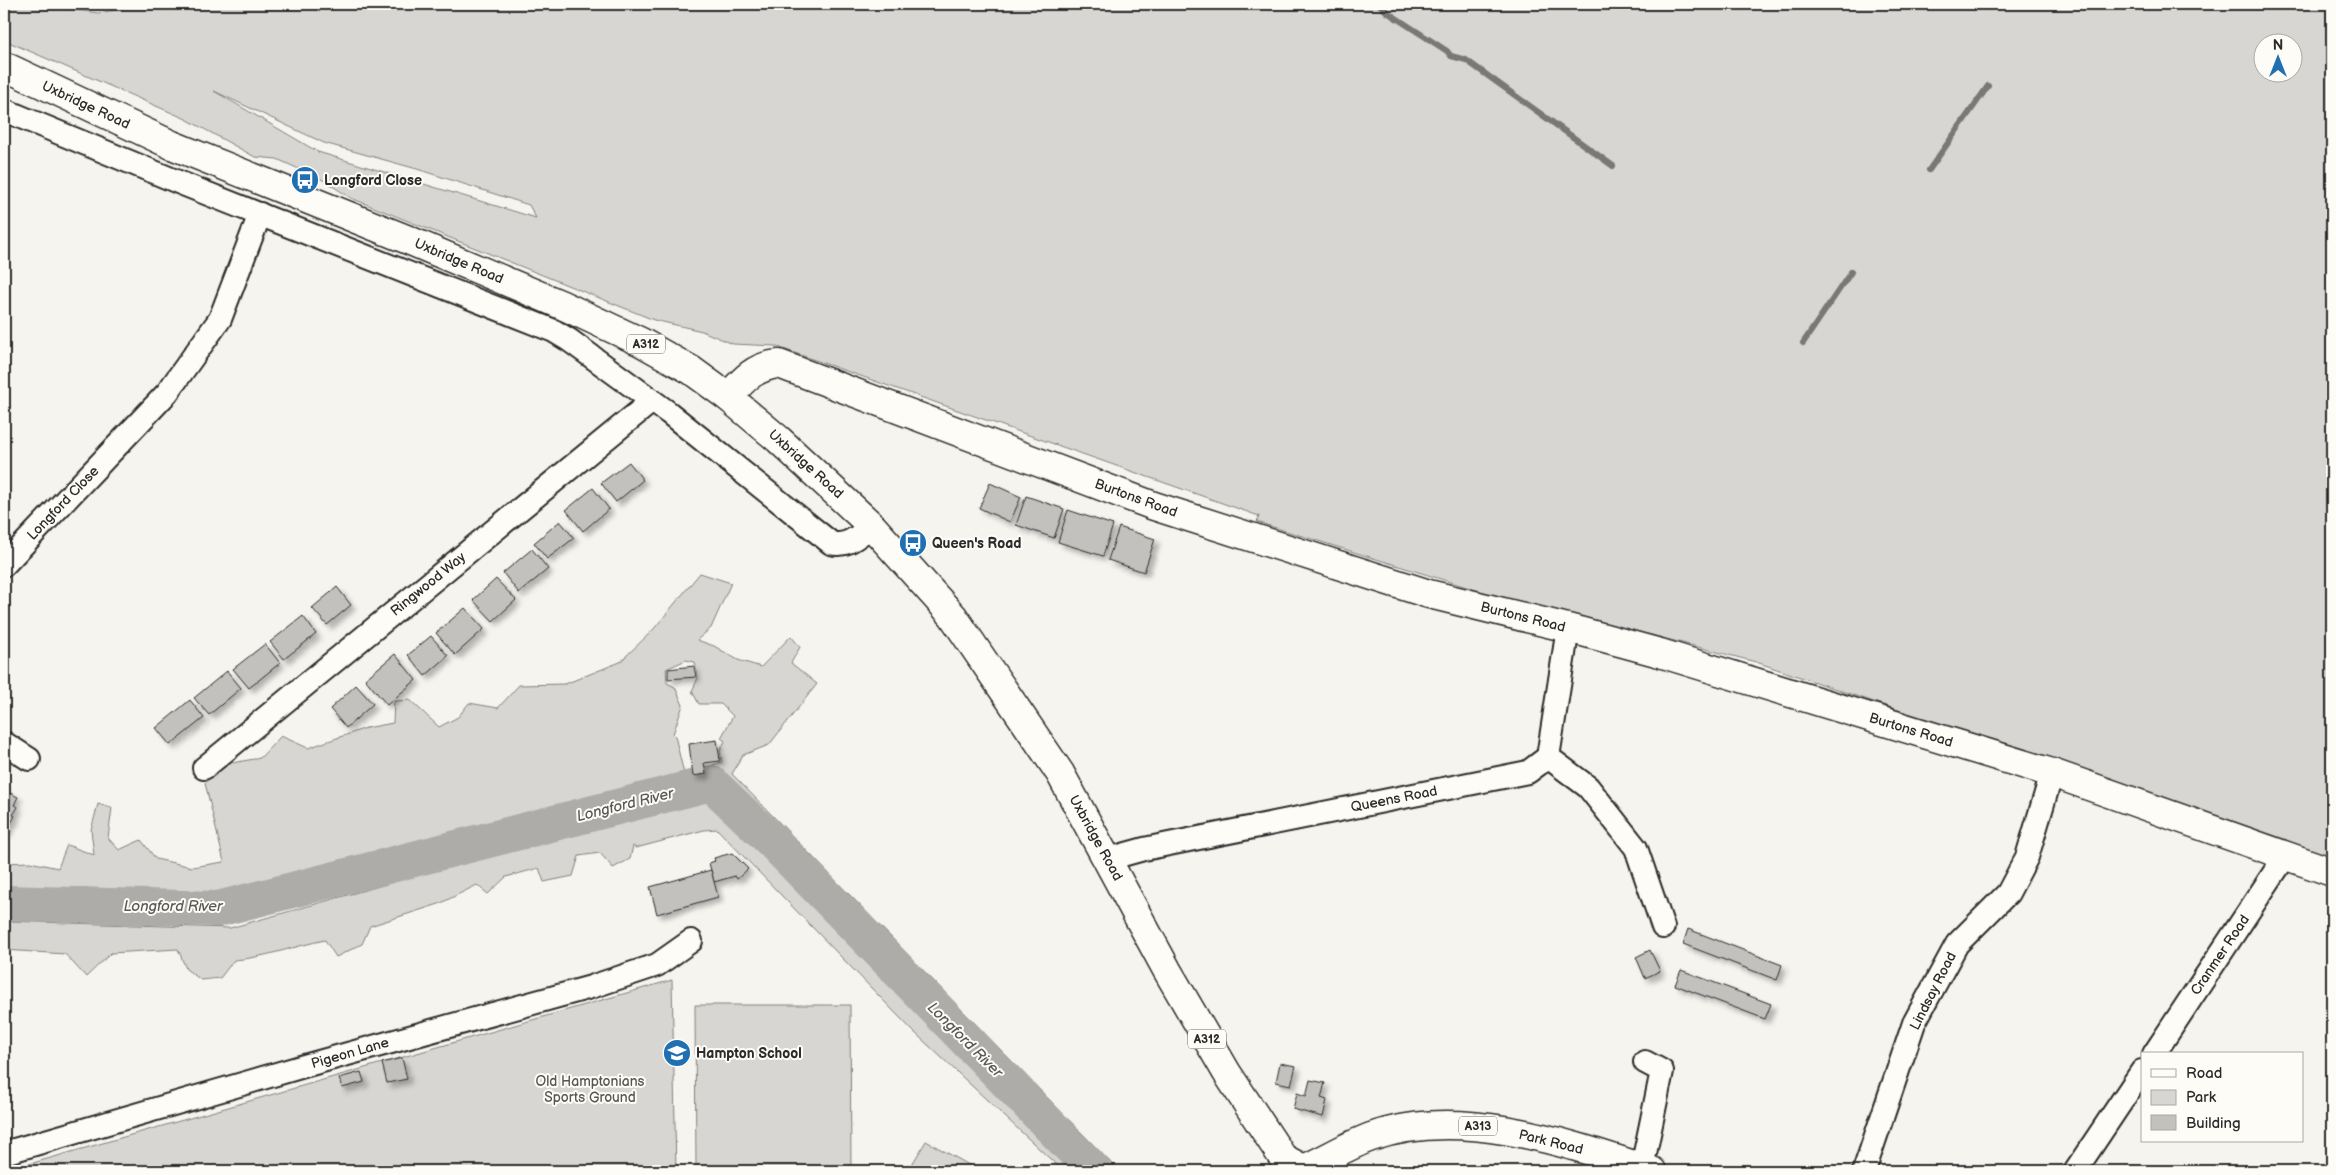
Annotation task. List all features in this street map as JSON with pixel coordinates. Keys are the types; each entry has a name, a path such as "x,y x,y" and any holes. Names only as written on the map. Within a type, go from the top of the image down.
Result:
{"main road":[{"name":"Uxbridge Road","path":"4,66 172,146 406,239 562,305 642,342 691,370 728,397 828,483 872,526 958,624 1060,773 1167,970 1226,1073 1283,1158 1300,1169"},
{"name":"Burtons Road","path":"728,397 751,374 766,365 779,364 1154,506 1429,594 1660,653 2052,773 2332,872"},
{"name":"Park Road","path":"1300,1169 1372,1137 1423,1126 1472,1124 1548,1140 1647,1170"}],"street":[{"path":"4,110 554,331 652,400 831,543 840,546 848,543 872,526"},
{"name":"Longford Close","path":"4,565 167,393 220,319 260,214"},
{"name":"Ringwood Way","path":"204,768 652,400"},
{"path":"1568,628 1548,757 1588,787 1636,848 1663,927"},
{"path":"4,743 29,759"},
{"name":"Queens Road","path":"1108,859 1144,849 1528,772 1548,757"},
{"name":"Lindsay Road","path":"1864,1171 1914,1024 1956,944 2008,893 2027,857 2052,773"},
{"name":"Cranmer Road","path":"2155,1052 2286,855"},
{"name":"Pigeon Lane","path":"4,1153 332,1058 591,987 657,965 691,941"},
{"path":"1645,1062 1662,1070 1647,1170"},
{"path":"2076,1171 2141,1073"}],"green space":[{"path":"4,4 30,4 98,13 153,4 2332,4 2332,860 2184,807 1756,662 1473,589 1257,522 1259,516 775,346 733,344 702,331 654,320 351,198 323,180 277,159 255,157 186,119 4,40","holes":["214,91 324,143 417,169 529,205 536,218 318,152"]},
{"path":"700,573 731,583 711,628 697,640 714,646 738,660 761,667 791,636 800,647 791,663 817,684 769,745 743,755 732,774 1119,1171 1063,1171 912,1030 717,829 704,830 636,848 633,846 630,859 613,868 600,853 579,856 573,876 544,882 539,868 506,877 488,894 477,885 439,904 370,926 362,944 336,957 325,940 234,960 220,978 201,980 186,969 178,949 111,953 86,977 65,954 4,950 4,921 230,928 654,809 709,791 732,809 741,802 708,776 706,767 722,762 720,751 725,741 721,738 733,716 721,704 699,704 692,691 698,678 695,662 686,660 666,669 667,683 675,687 683,705 673,734 685,778 634,791 609,794 224,901 4,894 4,863 30,862 58,868 67,845 94,855 91,830 98,804 112,808 108,838 119,850 141,840 156,859 192,867 224,862 205,783 220,765 260,758 281,736 308,748 366,728 393,723 394,701 410,700 439,727 458,717 469,703 498,708 519,685 565,684 620,662 653,630"},
{"name":"Old Hamptonians Sports Ground","path":"672,980 676,1171 5,1171"},
{"path":"695,1005 850,1005 851,1171 696,1171"},
{"path":"926,1141 980,1171 908,1171"}],"building":[{"path":"629,462 643,480 616,502 601,483"},
{"path":"990,483 1021,497 1010,522 979,508"},
{"path":"593,488 609,509 583,531 566,510"},
{"path":"1026,496 1064,509 1054,538 1016,525"},
{"path":"1068,510 1113,525 1103,556 1058,542"},
{"path":"560,521 574,538 547,559 534,543"},
{"path":"1119,527 1155,539 1144,572 1108,560"},
{"path":"532,549 548,569 519,593 503,573"},
{"path":"496,579 516,600 493,621 473,600"},
{"path":"337,587 351,605 327,625 312,608"},
{"path":"465,608 484,629 455,655 436,633"},
{"path":"303,616 316,634 284,659 270,642"},
{"path":"431,636 448,656 425,676 408,655"},
{"path":"265,644 280,663 249,688 233,669"},
{"path":"395,654 416,680 387,705 365,679"},
{"path":"694,666 696,677 668,679 668,669"},
{"path":"227,671 241,688 209,715 194,698"},
{"path":"356,685 373,704 346,728 330,709"},
{"path":"190,700 204,718 170,745 156,728"},
{"path":"717,740 720,761 704,763 706,774 693,776 689,744"},
{"path":"4,790 18,797 14,805 18,807 13,815 15,816 6,832 4,831"},
{"path":"732,853 748,869 737,879 735,876 714,882 709,863 715,861 714,858"},
{"path":"711,870 718,897 657,914 650,887"},
{"path":"1688,929 1782,965 1777,980 1683,944"},
{"path":"1650,950 1660,971 1645,978 1636,957"},
{"path":"1681,970 1771,1004 1765,1019 1675,985"},
{"path":"402,1058 407,1079 387,1083 382,1063"},
{"path":"1280,1063 1296,1066 1291,1085 1276,1082"},
{"path":"361,1072 364,1082 342,1088 339,1078"},
{"path":"1310,1080 1325,1083 1321,1098 1327,1100 1323,1117 1293,1109 1297,1093 1306,1096"}],"waterway":[{"path":"1379,4 1387,12 1447,51 1451,56 1466,60 1613,166"},
{"path":"1929,170 1988,86"},
{"path":"1803,343 1851,272"},
{"name":"Longford River","path":"4,903 218,909 711,783 770,839 1094,1171"}],"place":[{"name":"Longford Close","path":"305,180"},
{"name":"Queen's Road","path":"913,543"},
{"name":"Hampton School","path":"677,1053"}]}
